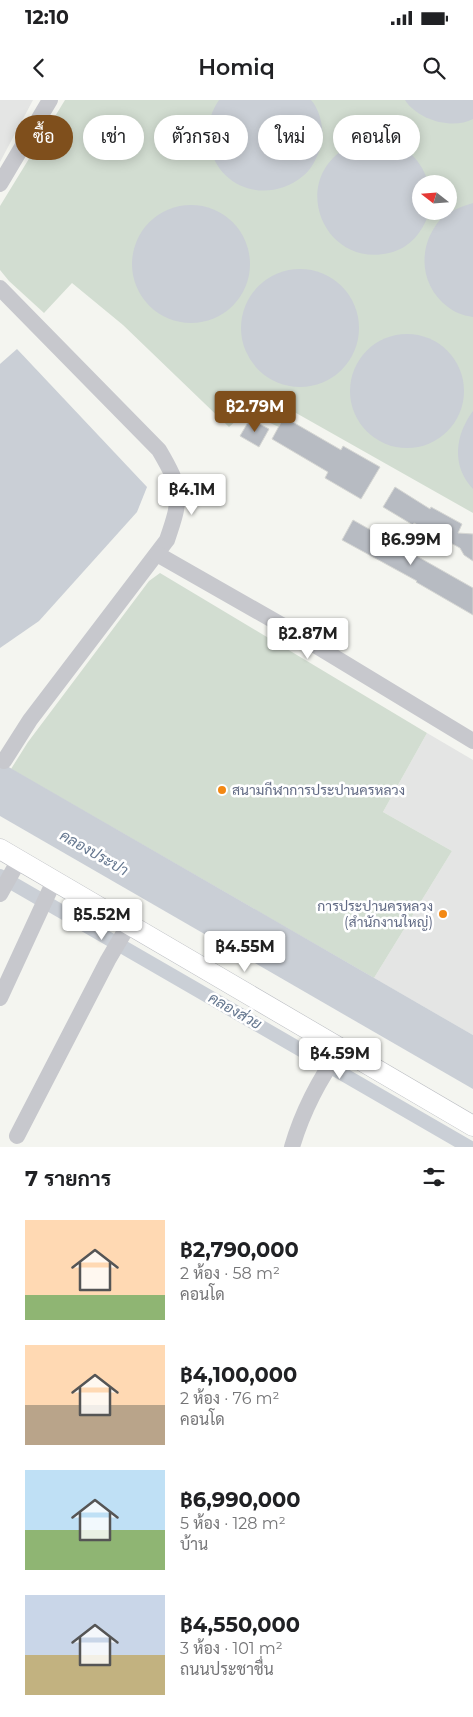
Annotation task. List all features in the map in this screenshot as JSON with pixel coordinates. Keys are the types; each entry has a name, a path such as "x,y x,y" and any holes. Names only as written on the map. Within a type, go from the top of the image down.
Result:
{"main road":[{"path":"0,849 15,867 125,932 337,1054 473,1126"}],"street":[{"path":"0,184 50,100"},
{"path":"0,288 159,450 172,472 178,490 176,513 167,540 30,720 4,761"},
{"path":"158,554 473,741"},
{"path":"0,894 15,867"},
{"path":"0,998 51,887"},
{"path":"17,1136 108,960 125,932"},
{"path":"292,1147 297,1131 319,1084 337,1054"}],"shaded area":[{"path":"0,100 33,100 25,115 15,115 15,134 0,162"},
{"path":"65,100 473,100 473,513 289,409 279,427 246,412 229,427 123,325 72,283 44,313 9,281 0,270 0,206 28,160 73,160 73,115 56,115"},
{"name":"สนามกีฬาการประปานครหลวง","path":"160,573 427,733 383,812 452,851 374,978 11,769 28,742 149,581"},
{"name":"การประปานครหลวง (สำนักงานใหญ่)","path":"427,733 473,760 473,1035 374,978 452,851 383,812"}],"water":[{"path":"219,100 311,100 320,115 258,115 258,160 315,160 303,176 289,185 275,190 246,188 222,172 215,160 248,160 248,115 212,115"},
{"path":"405,100 473,100 473,119 455,123 436,121 418,113"},
{"path":"333,159 416,160 425,175 412,175 412,220 426,220 420,232 410,243 397,251 389,253 366,254 347,248 332,235 322,219 317,200 320,181 329,163"},
{"path":"473,203 473,317 456,312 439,298 427,278 425,266 427,243 432,232 440,220 458,220 459,208"},
{"path":"191,205 203,206 214,210 233,222 245,241 249,252 249,276 245,287 233,306 214,318 203,322 191,323 179,322 168,318 149,306 137,287 133,276 132,264 133,252 137,241 149,222 168,210 179,206"},
{"path":"300,269 323,274 342,286 354,305 359,328 354,351 342,370 323,382 300,387 277,382 258,370 246,351 241,328 246,305 258,286 277,274"},
{"path":"407,334 429,338 439,343 455,359 460,369 464,391 460,413 455,423 439,439 429,444 407,448 385,444 375,439 359,423 354,413 350,391 354,369 359,359 375,343 385,338"},
{"path":"17,349 147,487 137,512 39,621 0,648 0,364"},
{"path":"473,411 473,489 461,470 458,450 462,430"},
{"name":"คลองประปา","path":"0,762 473,1035 473,1089 0,816"}],"building":[{"path":"284,417 341,450 343,446 380,467 361,499 325,478 328,472 272,439"},
{"path":"250,419 269,429 259,447 240,436"},
{"path":"395,487 430,509 431,507 462,524 458,533 473,534 473,561 464,555 460,548 414,523 413,525 383,507"},
{"path":"353,520 473,588 473,615 417,581 342,540"}],"waterway":[{"name":"คลองส่วย","path":"0,876 469,1147"}],"place":[{"name":"สนามกีฬาการประปานครหลวง","path":"222,790"},
{"name":"การประปานครหลวง (สำนักงานใหญ่)","path":"443,914"}]}
